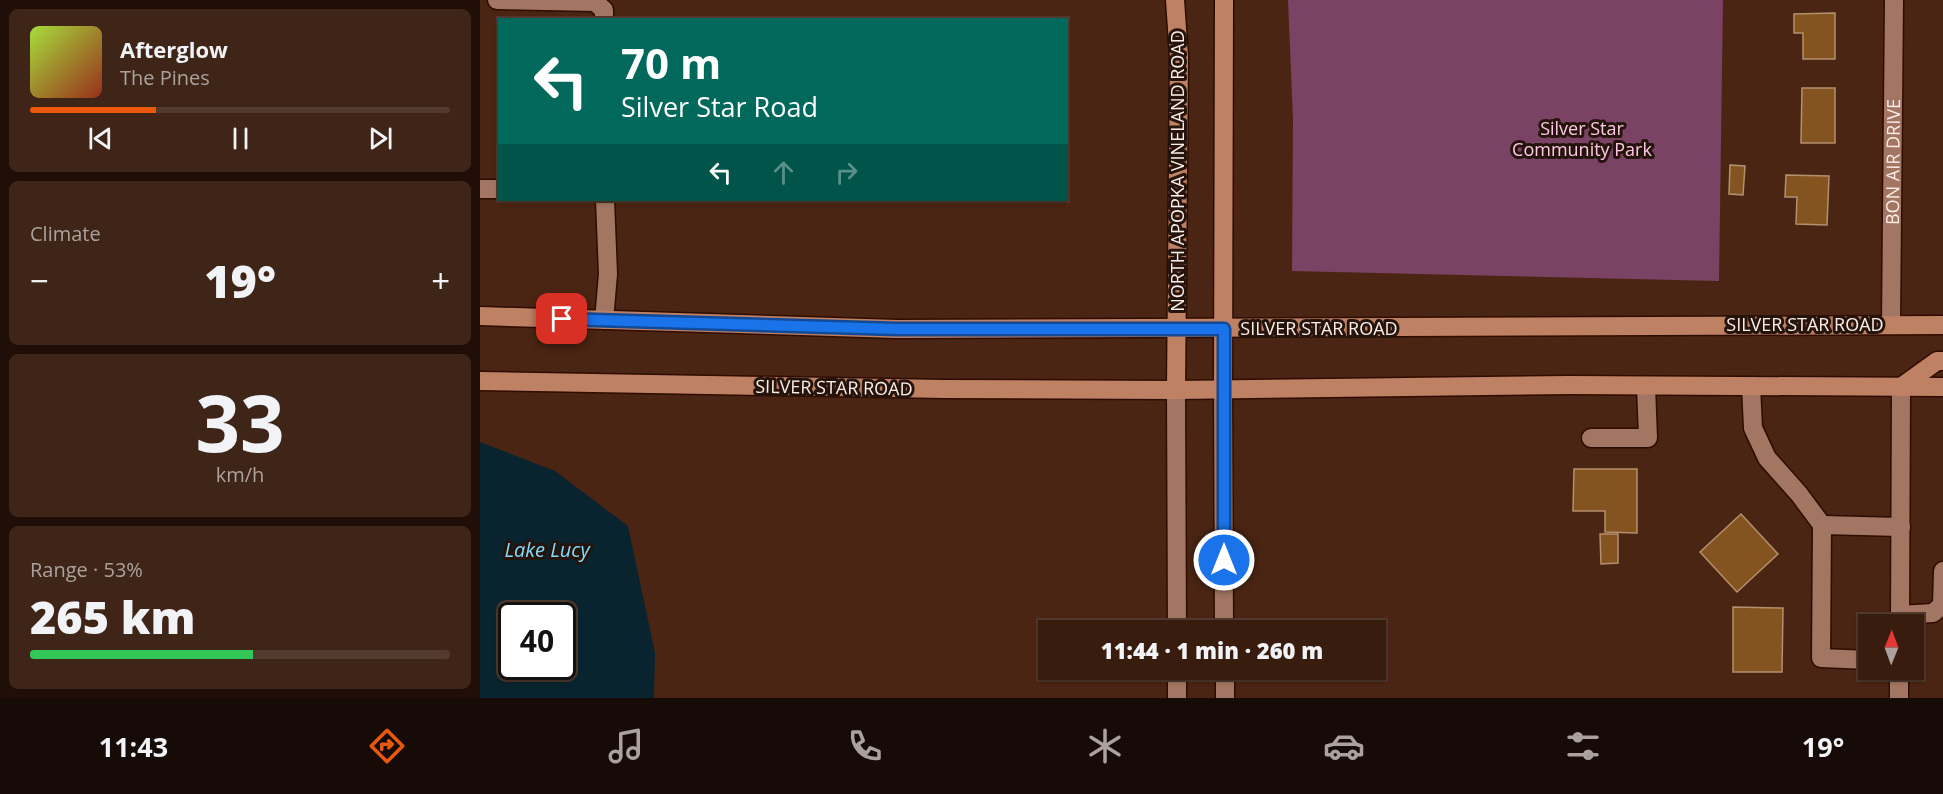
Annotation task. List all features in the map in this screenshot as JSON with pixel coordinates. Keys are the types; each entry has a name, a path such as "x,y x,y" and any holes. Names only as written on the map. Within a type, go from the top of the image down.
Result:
{"main road":[{"name":"NORTH APOPKA VINELAND ROAD","path":"1175,0 1179,57 1176,390"},
{"path":"1223,388 1224,0"},
{"name":"SILVER STAR ROAD","path":"480,316 897,329 1943,325"},
{"path":"1901,387 1937,361 1943,361"},
{"name":"SILVER STAR ROAD","path":"480,381 944,389 1176,390 1646,386 1943,387"}],"street":[{"path":"497,0 596,2 604,10 604,18"},
{"name":"BON AIR DRIVE","path":"1891,324 1894,0"},
{"path":"480,189 498,189"},
{"path":"604,320 608,274 605,201"},
{"path":"1591,438 1648,438 1646,386"},
{"path":"1751,386 1753,428 1767,458 1799,494 1822,525 1821,658 1858,660"},
{"path":"1900,614 1901,387"},
{"path":"1223,388 1224,620"},
{"name":"NORTH APOPKA VINELAND ROAD","path":"1176,390 1177,620"},
{"path":"1822,525 1900,527"},
{"path":"1924,615 1933,613 1942,604 1943,571"},
{"path":"1177,680 1177,698"},
{"path":"1225,680 1225,698"},
{"path":"1899,680 1899,698"}],"green space":[{"name":"Silver Star Community Park","path":"1288,0 1723,0 1719,281 1292,271 1293,120"}],"water":[{"name":"Lake Lucy","path":"480,442 555,471 628,526 655,653 654,698 480,698"}],"building":[{"path":"1835,13 1835,59 1803,59 1803,33 1794,33 1794,14"},
{"path":"1802,88 1835,88 1835,143 1801,143"},
{"path":"1730,165 1745,166 1743,195 1729,194"},
{"path":"1786,175 1829,176 1827,225 1796,224 1797,197 1785,197"},
{"path":"1574,469 1637,469 1637,533 1605,532 1605,511 1573,511"},
{"path":"1741,514 1778,554 1737,592 1700,552"},
{"path":"1600,534 1618,534 1618,563 1601,564"},
{"path":"1733,607 1783,608 1782,672 1733,672"}],"route":[{"path":"562,319 897,329 1224,329 1224,560"}]}
